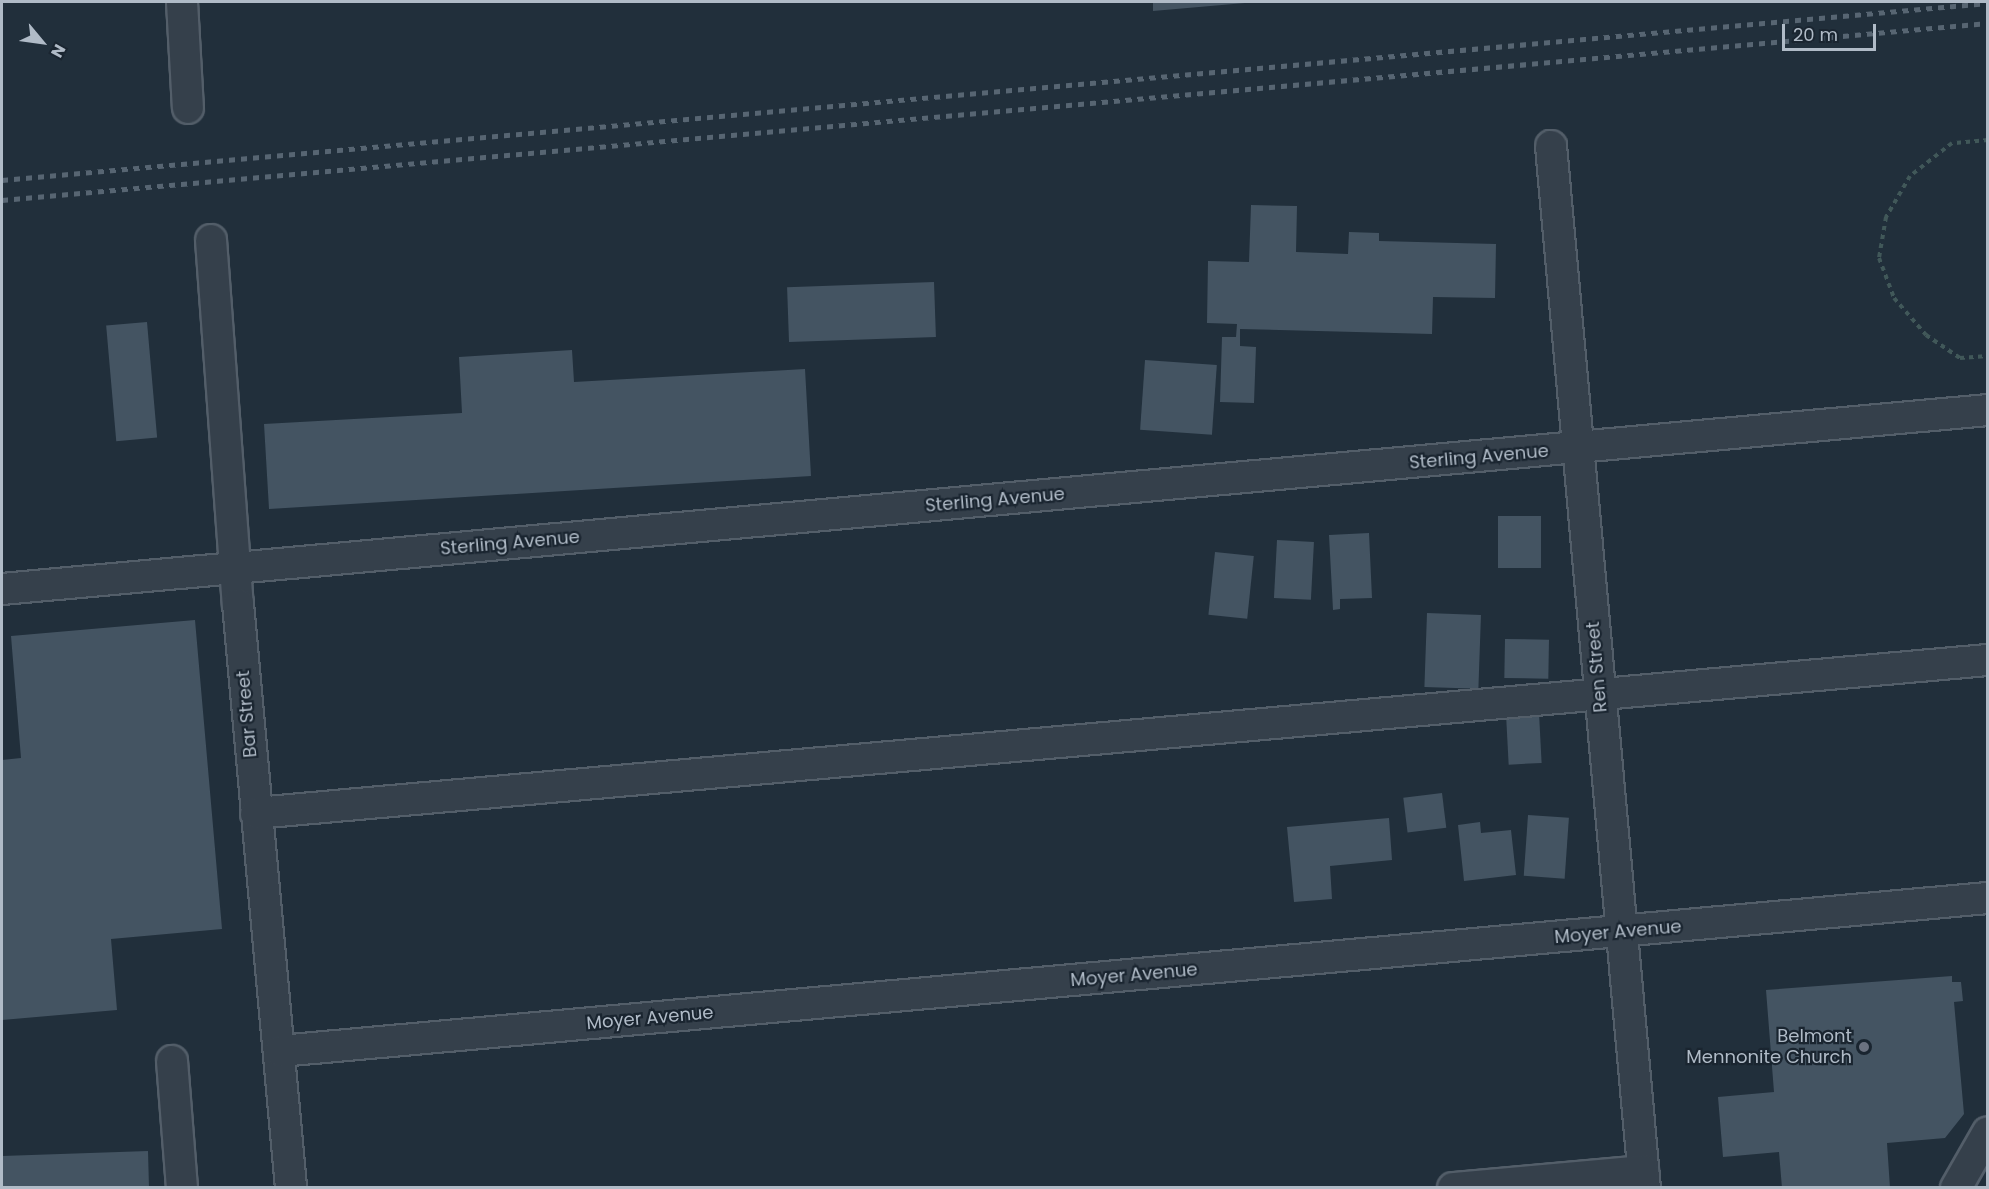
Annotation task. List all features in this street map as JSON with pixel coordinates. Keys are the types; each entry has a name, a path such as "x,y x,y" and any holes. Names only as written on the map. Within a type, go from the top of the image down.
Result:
{"street":[{"path":"182,2 188,108"},
{"name":"Ren Street","path":"1551,146 1576,448 1644,1179"},
{"name":"Bar Street","path":"211,240 256,813 291,1188"},
{"name":"Sterling Avenue","path":"2,589 1988,410"},
{"path":"256,813 1988,660"},
{"name":"Moyer Avenue","path":"280,1051 1988,898"},
{"path":"172,1061 182,1188"},
{"path":"1956,1188 1984,1145"},
{"path":"1453,1188 1644,1179"}],"path":[{"path":"1988,140 1952,143 1911,176 1886,217 1879,258 1894,298 1926,335 1960,358 1988,356"}],"building":[{"path":"1153,2 1245,2 1245,3 1153,11"},
{"path":"1251,205 1297,206 1296,252 1348,254 1349,232 1379,233 1379,241 1496,244 1495,298 1433,297 1432,334 1240,329 1240,346 1256,347 1254,403 1220,402 1222,337 1236,337 1237,324 1207,323 1208,261 1249,262"},
{"path":"934,282 936,337 789,342 787,287"},
{"path":"147,322 157,438 116,441 106,326"},
{"path":"572,350 574,382 805,369 811,476 269,509 264,424 462,413 459,357"},
{"path":"1145,360 1217,365 1212,435 1140,430"},
{"path":"1498,516 1541,516 1541,568 1498,568"},
{"path":"1369,533 1372,598 1340,599 1340,609 1333,610 1329,535"},
{"path":"1277,540 1314,542 1311,600 1274,598"},
{"path":"1215,552 1254,556 1247,619 1208,615"},
{"path":"1427,613 1481,615 1478,689 1424,687"},
{"path":"195,620 222,929 111,939 117,1010 2,1020 2,760 21,758 11,636"},
{"path":"1505,639 1549,640 1548,679 1504,678"},
{"path":"1539,713 1542,763 1509,765 1506,715"},
{"path":"1442,793 1446,828 1408,832 1403,798"},
{"path":"1528,815 1569,818 1565,879 1524,876"},
{"path":"1389,818 1392,860 1330,866 1332,899 1294,902 1287,827"},
{"path":"1480,822 1481,833 1511,830 1516,875 1464,881 1458,825"},
{"name":"Belmont Mennonite Church","path":"1952,976 1952,982 1961,982 1963,1001 1954,1002 1964,1114 1945,1138 1887,1143 1890,1188 1782,1188 1779,1152 1723,1157 1718,1097 1774,1092 1766,990"},
{"path":"148,1151 149,1188 2,1188 2,1156"}],"railway":[{"path":"2,180 1988,3"},
{"path":"2,200 1988,23"}],"place":[{"name":"Belmont Mennonite Church","path":"1864,1047"}]}
